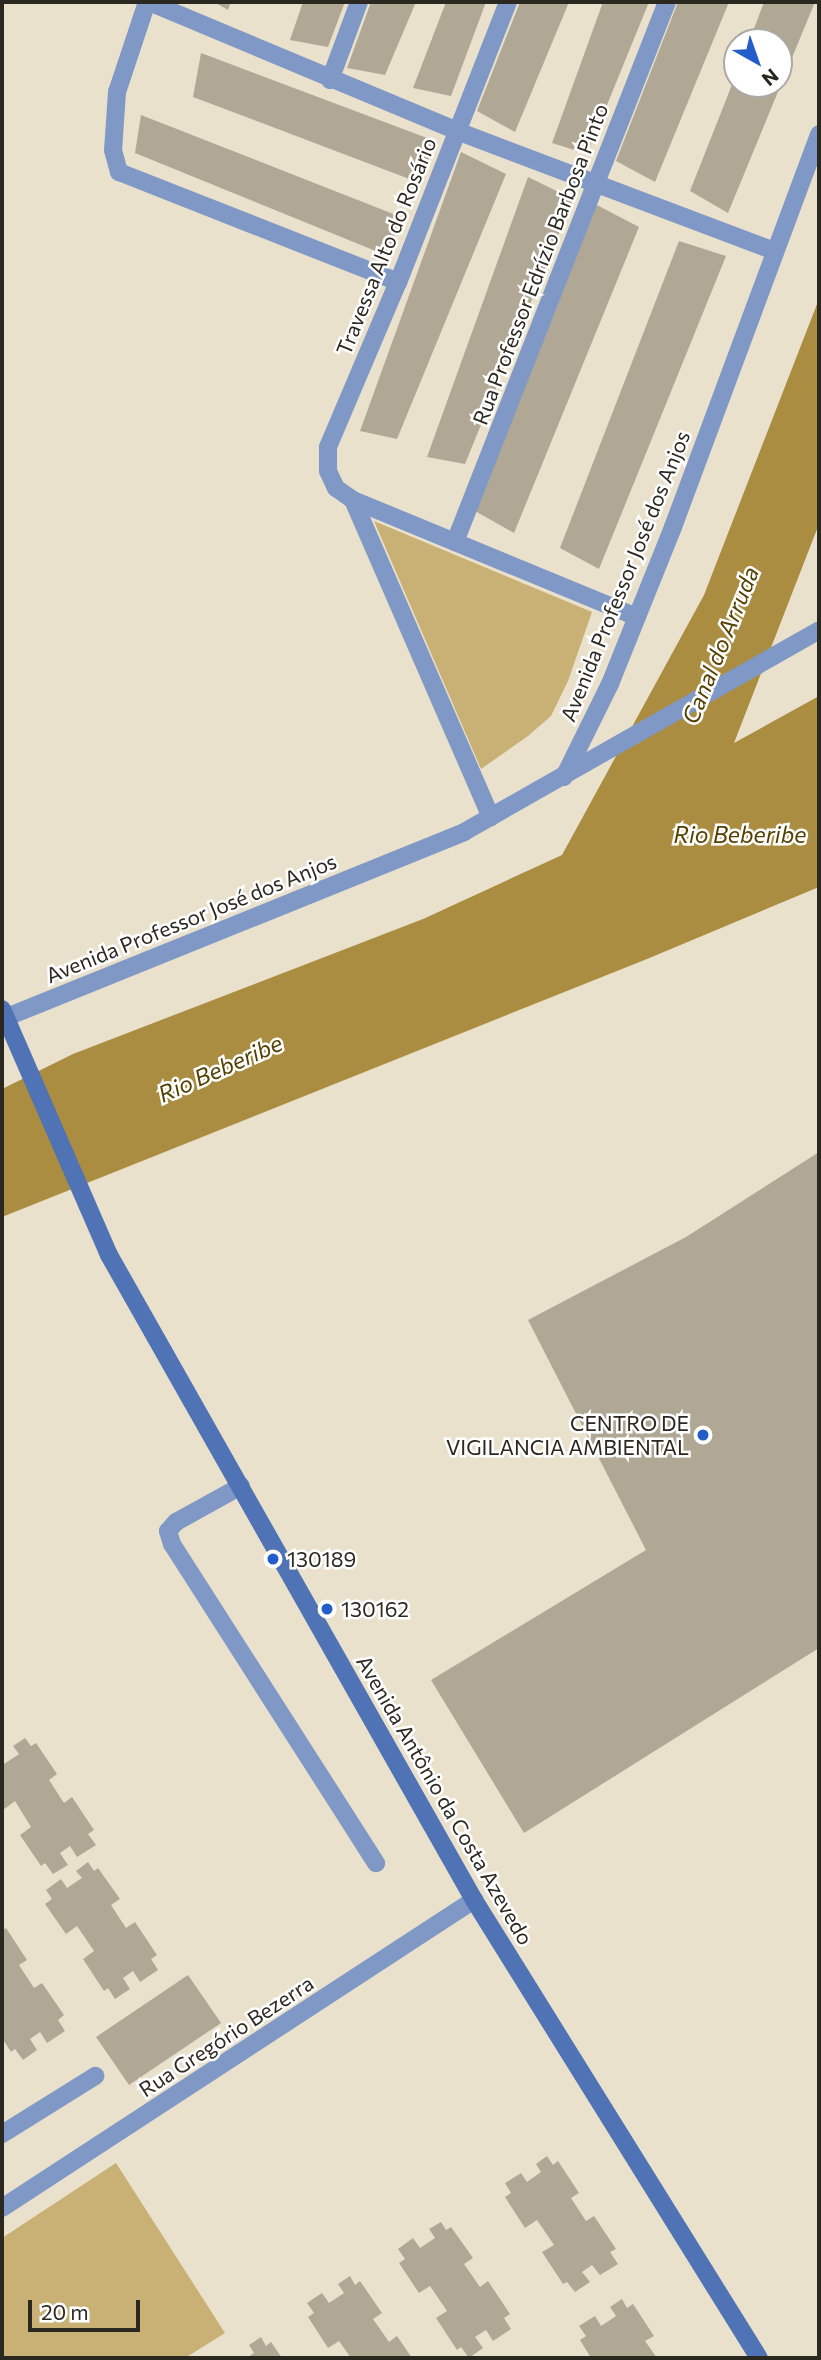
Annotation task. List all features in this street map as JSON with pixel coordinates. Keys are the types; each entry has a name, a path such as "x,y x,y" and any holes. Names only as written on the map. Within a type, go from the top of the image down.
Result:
{"main road":[{"name":"Avenida Antônio da Costa Azevedo","path":"3,1015 109,1255 474,1900 759,2358"}],"street":[{"path":"398,282 118,172 113,150 117,92 148,2 457,131 775,251"},
{"path":"330,80 359,2"},
{"name":"Travessa Alto do Rosário","path":"354,500 336,488 328,471 328,447 398,282 508,2"},
{"name":"Rua Professor Edrízio Barbosa Pinto","path":"455,542 667,2"},
{"name":"Avenida Professor José dos Anjos","path":"3,1015 464,832 564,776 610,684 637,617 819,134"},
{"path":"354,500 637,617"},
{"path":"354,500 491,817"},
{"path":"564,776 819,629"},
{"path":"240,1486 176,1522 168,1531 172,1544 376,1863"},
{"name":"Rua Gregório Bezerra","path":"2,2208 474,1900"},
{"path":"2,2133 95,2076"}],"shaded area":[{"path":"374,521 592,612 568,681 551,716 481,769"},
{"path":"116,2163 225,2333 185,2358 2,2358 2,2238"}],"water":[{"name":"Rio Beberibe","path":"819,299 819,524 734,743 819,696 819,887 647,959 2,1217 2,1089 73,1054 423,919 562,855 704,595"}],"building":[{"path":"214,2 231,2 228,10"},
{"path":"303,2 345,2 328,47 290,40"},
{"path":"371,2 416,2 385,75 347,68"},
{"path":"446,2 486,2 451,96 413,88"},
{"path":"520,2 569,2 515,132 477,111"},
{"path":"603,2 649,2 587,154 552,143"},
{"path":"678,2 729,2 655,182 616,161"},
{"path":"764,2 815,2 793,55 793,28 754,28"},
{"path":"201,53 435,141 420,183 193,97"},
{"path":"727,98 775,98 728,213 690,191"},
{"path":"141,115 401,217 388,256 135,153"},
{"path":"461,152 506,174 397,439 360,431"},
{"path":"528,177 573,199 465,464 427,457"},
{"path":"595,204 639,227 514,533 475,511"},
{"path":"679,241 726,256 599,569 560,548"},
{"name":"CENTRO DE VIGILANCIA AMBIENTAL","path":"819,1152 819,1648 524,1833 431,1680 646,1550 528,1320 686,1237"},
{"path":"25,1738 31,1746 36,1743 57,1774 49,1780 64,1803 72,1797 94,1830 88,1834 96,1845 77,1857 70,1846 60,1853 68,1865 53,1874 45,1863 41,1866 20,1835 31,1827 15,1801 3,1810 2,1807 2,1760 4,1764 19,1754 13,1746"},
{"path":"88,1862 94,1871 98,1868 120,1899 111,1905 126,1928 135,1922 157,1955 151,1959 158,1970 140,1982 133,1971 123,1978 130,1989 115,1999 108,1988 104,1991 83,1959 94,1951 77,1926 66,1934 45,1904 52,1899 46,1890 61,1879 67,1888 82,1878 76,1871"},
{"path":"6,1928 27,1960 19,1965 34,1988 42,1983 64,2015 58,2020 65,2031 47,2043 40,2032 30,2039 37,2050 23,2060 15,2049 11,2052 2,2038 2,1931"},
{"path":"188,1975 221,2023 129,2085 96,2037"},
{"path":"547,2156 553,2165 558,2161 579,2193 571,2198 586,2221 594,2216 616,2249 610,2252 618,2264 600,2275 592,2265 582,2272 590,2282 575,2292 567,2282 563,2284 542,2252 554,2245 537,2220 525,2228 505,2197 511,2193 505,2183 521,2173 527,2182 541,2172 536,2164"},
{"path":"441,2222 446,2230 451,2227 473,2258 464,2264 480,2287 488,2281 510,2314 504,2318 511,2329 493,2341 486,2330 475,2337 483,2348 469,2358 461,2347 457,2350 436,2318 447,2311 430,2286 419,2293 399,2263 405,2259 398,2249 413,2238 420,2248 435,2238 429,2229"},
{"path":"350,2276 355,2285 360,2281 382,2313 373,2319 389,2342 397,2336 412,2358 351,2358 339,2341 328,2348 308,2317 314,2313 307,2303 322,2293 329,2303 344,2293 338,2284"},
{"path":"622,2299 627,2308 633,2304 654,2336 645,2341 657,2358 591,2358 580,2340 586,2336 579,2326 595,2316 601,2326 616,2316 610,2307"},
{"path":"261,2337 266,2346 271,2342 282,2358 247,2358 254,2353 249,2345"}],"place":[{"name":"CENTRO DE VIGILANCIA AMBIENTAL","path":"703,1435"},
{"name":"130189","path":"273,1559"},
{"name":"130162","path":"327,1609"}],"water label":[{"name":"Canal do Arruda","path":"720,645"}]}
